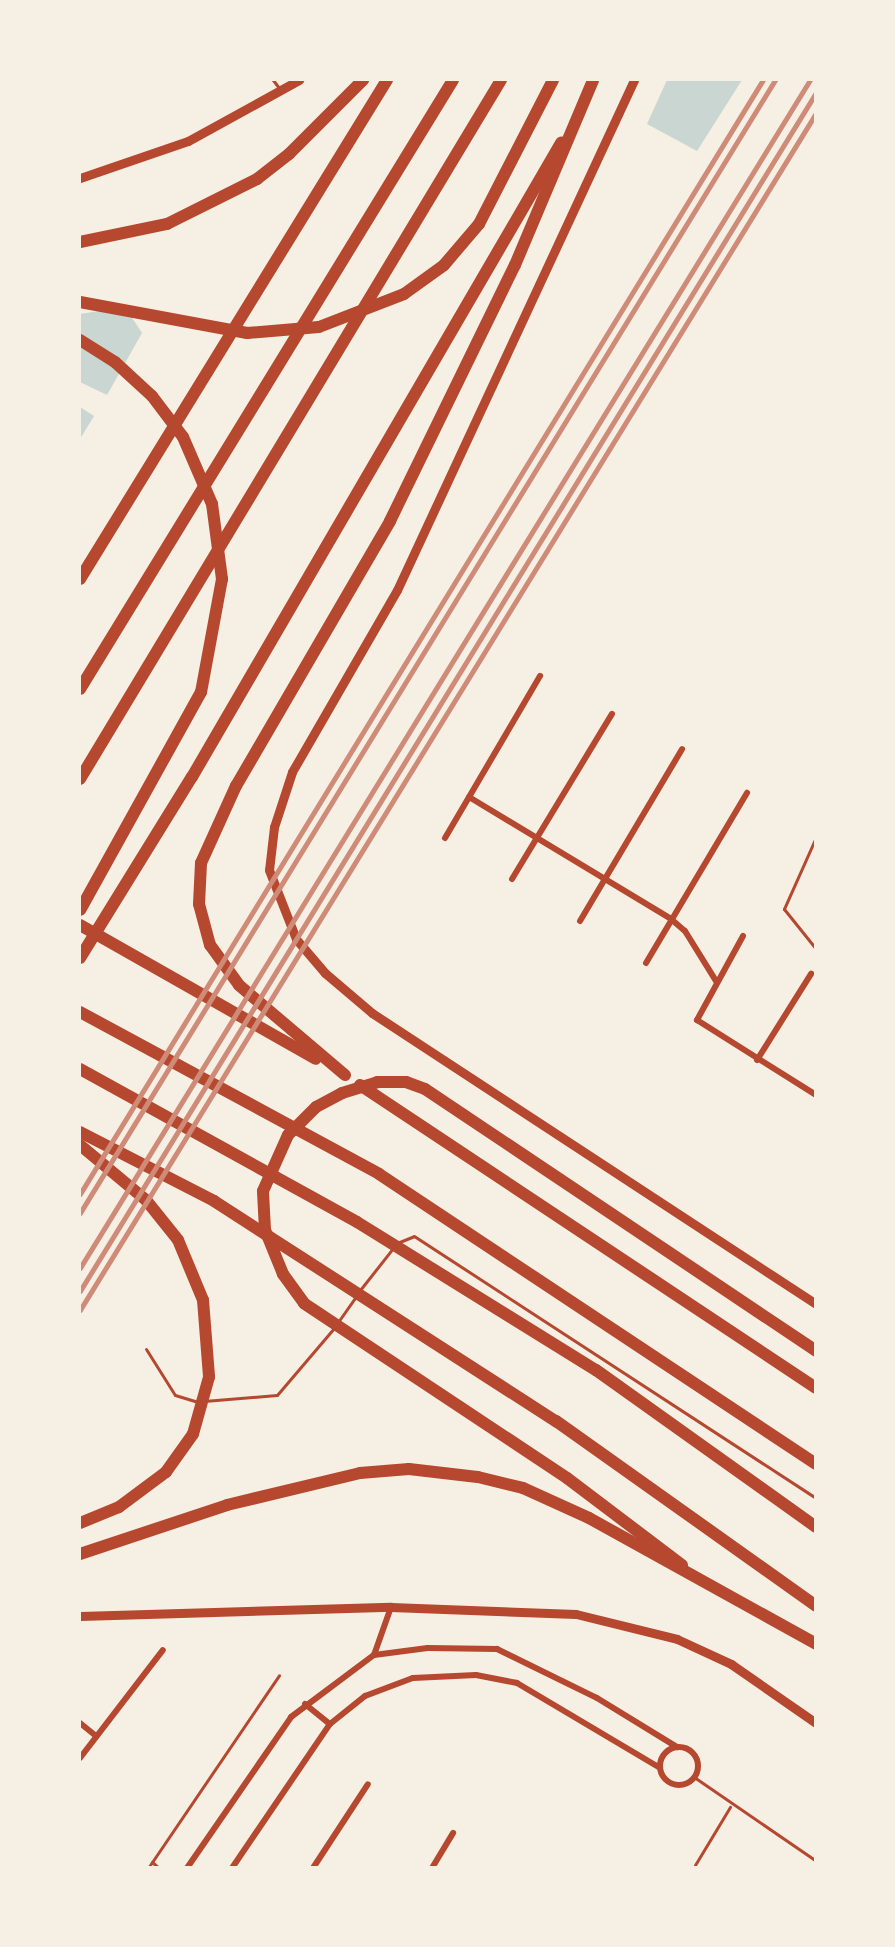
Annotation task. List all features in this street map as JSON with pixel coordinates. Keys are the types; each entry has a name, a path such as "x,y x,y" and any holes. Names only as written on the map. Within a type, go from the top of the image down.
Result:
{"highway":[{"path":"80,242 167,224 257,179 289,154 363,80"},
{"path":"80,579 387,80"},
{"path":"80,689 453,80"},
{"path":"80,779 501,80"},
{"path":"80,302 247,333 283,333 348,318 404,294 444,265 479,224 518,154 553,80"},
{"path":"345,1075 239,985 210,945 199,904 201,863 236,786 390,521 515,265 593,80"},
{"path":"80,958 192,777 572,127"},
{"path":"80,340 115,362 152,396 183,438 212,504 222,579 201,692 132,821 80,910"},
{"path":"80,925 345,1075 816,1388"},
{"path":"80,1012 379,1174 816,1464"},
{"path":"80,1069 417,1259 596,1371 816,1527"},
{"path":"682,1565 567,1478 335,1326 304,1303 283,1274 265,1230 263,1191 272,1161 288,1134 316,1107 377,1082 406,1082 425,1089 816,1351"},
{"path":"80,1132 214,1201 556,1421 816,1606"},
{"path":"80,1145 146,1200 178,1240 203,1300 209,1377 193,1434 166,1472 119,1507 80,1523"},
{"path":"80,1554 306,1484 409,1469 523,1488 682,1565 816,1644"}],"main road":[{"path":"80,178 188,141 282,92 298,80"},
{"path":"634,80 397,590 292,772 274,827 269,870 276,897 296,939 356,1000 559,1140 816,1304"},
{"path":"80,1616 127,1617 391,1607 538,1609 667,1637 731,1664 816,1723"}],"street":[{"path":"445,838 540,676"},
{"path":"512,879 612,714"},
{"path":"580,921 682,749"},
{"path":"646,963 747,793"},
{"path":"469,797 671,919 690,937 716,981"},
{"path":"743,936 716,981 697,1020 757,1060 816,1095"},
{"path":"757,1060 811,975"},
{"path":"374,1655 391,1607"},
{"path":"186,1868 273,1739 305,1704 374,1655 428,1648 497,1649 586,1692 696,1756 694,1777 674,1784 660,1768 500,1677 413,1678 364,1696 330,1724 232,1868"},
{"path":"80,1758 163,1650"},
{"path":"305,1704 330,1724"},
{"path":"80,1723 96,1736"},
{"path":"660,1768 664,1754 677,1747"},
{"path":"314,1868 368,1784"},
{"path":"432,1868 453,1833"}],"lane":[{"path":"273,80 282,92"},
{"path":"816,837 784,909 802,938 816,949"},
{"path":"146,1349 175,1395 187,1402 259,1399 286,1388 381,1262 400,1241 414,1236 816,1498"},
{"path":"148,1868 279,1675"},
{"path":"694,1777 730,1807 816,1861"},
{"path":"695,1865 730,1807"},
{"path":"152,1862 159,1868"}],"shaded area":[{"path":"667,80 742,80 697,151 647,124"},
{"path":"125,307 142,333 107,395 80,382 80,314"},
{"path":"80,407 94,416 80,439"}],"railway":[{"path":"80,1194 763,80"},
{"path":"80,1213 775,80"},
{"path":"80,1268 810,80"},
{"path":"80,1291 816,93"},
{"path":"80,1310 816,113"}]}
